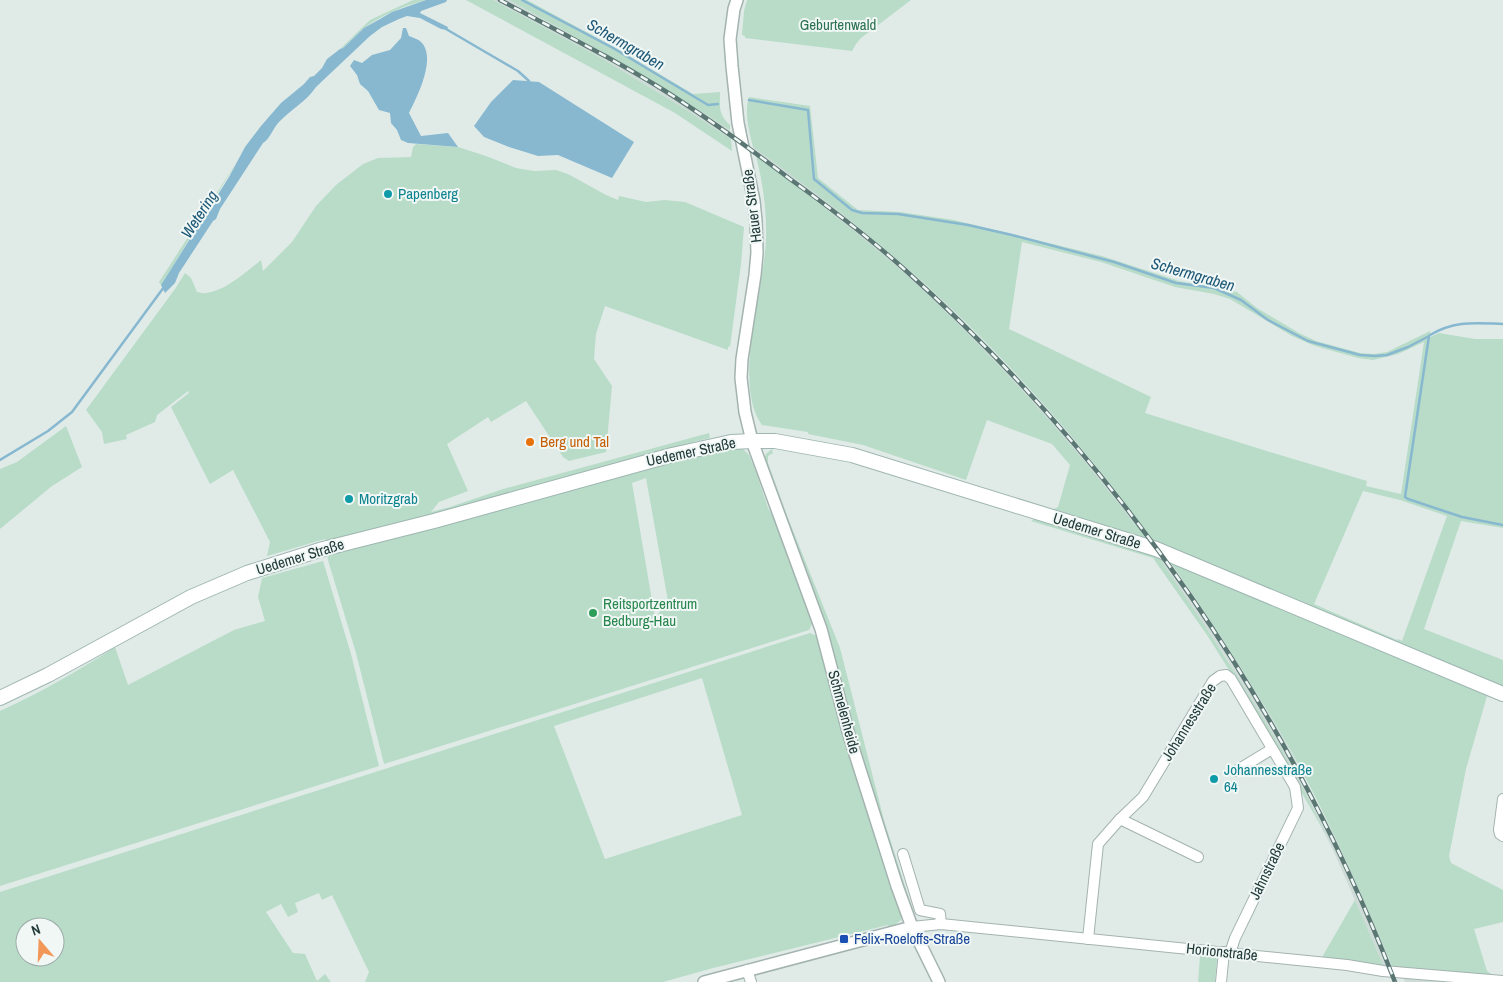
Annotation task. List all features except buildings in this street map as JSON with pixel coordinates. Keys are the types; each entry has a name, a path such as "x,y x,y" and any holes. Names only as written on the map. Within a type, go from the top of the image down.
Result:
{"main road":[{"name":"Uedemer Straße","path":"0,698 48,675 190,597 247,573 322,549 672,455 722,444 752,441 774,441 860,457 1156,549 1503,694"}],"street":[{"name":"Hauer Straße","path":"736,0 730,39 732,66 738,123 756,221 757,253 755,275 742,359 741,378 744,412 752,441"},
{"name":"Schmelenheide","path":"752,441 821,629 851,743 897,886 912,927 939,982"},
{"name":"Johannesstraße","path":"1088,939 1098,844 1143,797 1213,681 1220,676 1226,675 1231,679 1295,787"},
{"path":"1236,771 1272,749"},
{"name":"Jahnstraße","path":"1221,982 1227,953 1298,808 1295,787"},
{"path":"1503,799 1499,830 1503,836"},
{"path":"1120,819 1198,856"},
{"path":"903,854 920,910 940,914 941,924"},
{"name":"Horionstraße","path":"912,927 941,924 1347,965 1383,971 1503,981"},
{"path":"704,982 912,927"},
{"path":"747,970 751,982"}],"shaded area":[{"path":"493,0 509,0 609,55 680,97 730,130 731,139 601,58"},
{"path":"753,147 805,184 851,221 953,310 1020,379 1060,424 1145,528 1135,525 1055,428 1015,383 948,314 846,225 756,156"},
{"path":"1160,560 1171,563 1203,609 1286,742 1356,879 1393,968 1384,967 1334,852 1293,771 1227,659"},
{"path":"1403,977 1411,977 1453,982 1405,982"}],"green space":[{"path":"413,0 426,0 401,8 377,19 340,49 370,20"},
{"path":"466,0 493,0 601,58 731,139 732,151 675,113"},
{"path":"509,0 527,0 614,47 693,94 720,92 720,110 730,125 730,130 621,63"},
{"name":"Geburtenwald","path":"747,0 911,0 861,38 852,51 745,38 742,35"},
{"path":"749,97 810,106 818,178 858,210 900,212 954,220 1102,256 1179,281 1237,292 1257,308 1299,333 1316,341 1360,353 1374,354 1387,352 1430,331 1430,337 1439,333 1475,339 1503,339 1503,528 1461,521 1424,629 1503,660 1503,689 1048,512 1058,507 1070,465 1052,444 987,420 966,480 863,445 808,434 808,432 762,425 753,408 750,386 752,336 766,240 764,198 756,156 856,232 949,315 1046,417 1092,470 1135,525 1144,528 1077,442 1003,360 952,309 905,266 855,225 753,147 748,122","holes":["1022,242 1101,262 1175,287 1230,299 1292,336 1315,346 1358,358 1373,360 1398,354 1424,342 1401,494 1366,486 1367,481 1145,413 1151,397 1009,329","1363,491 1400,500 1447,516 1402,641 1314,604"]},
{"path":"416,144 458,147 516,168 534,171 556,170 568,174 618,200 619,196 646,202 665,200 685,202 744,227 741,264 730,347 728,346 728,350 605,306 596,334 594,359 612,386 606,452 569,461 563,457 526,401 491,422 488,417 447,444 468,491 439,502 431,512 503,489 709,433 710,438 593,473 327,544 325,539 267,556 270,542 233,470 210,484 171,407 189,393 188,391 157,415 155,422 126,435 127,439 104,444 102,432 86,410 185,273 191,278 197,292 205,293 213,292 231,283 261,260 263,271 292,242 316,206 336,185 363,164 378,158 411,157 413,147"},
{"path":"242,154 161,285 159,282"},
{"path":"66,426 82,467 52,486 0,529 0,469 17,462"},
{"path":"740,446 749,455 768,508 783,534 814,620 809,630 384,764 356,653 328,560 327,555 330,551 711,449","holes":["646,478 668,601 655,618 632,483"]},
{"path":"772,449 773,453 768,456 768,463 840,648 884,820 914,914 910,913 764,459 766,454"},
{"path":"1039,516 1156,553 1503,698 1503,702 1487,696 1466,769 1449,856 1451,863 1503,890 1503,922 1474,929 1487,971 1493,975 1393,968 1342,853 1301,769 1245,674 1171,563 1161,561 1246,690 1297,778 1326,835 1256,713 1207,635 1153,558 1031,521"},
{"path":"323,561 351,654 379,766 0,886 0,711 59,681 115,647 128,685 234,630 265,621 258,597 262,578"},
{"path":"810,633 819,637 901,910 901,920 889,929 888,925 663,982 365,982 369,972 332,895 322,900 319,893 295,903 298,912 288,917 281,904 266,912 293,953 305,954 317,981 325,974 331,982 0,982 0,892","holes":["702,678 742,815 605,859 554,726"]},
{"path":"1355,900 1384,967 1321,959"},
{"path":"1200,956 1217,959 1215,982 1198,982"}],"water":[{"path":"426,0 447,0 420,13 448,27 447,30 441,29 420,18 407,16 382,27 370,36 316,87 308,97 277,124 220,209 216,219 179,273 175,283 165,293 161,285 229,177 245,147 281,103 310,77 314,76 327,59 343,48 364,28 392,12"},
{"path":"403,28 406,28 409,36 420,41 425,48 427,56 427,66 421,87 409,113 421,136 448,133 458,147 408,143 401,140 397,130 391,123 390,113 379,110 368,91 360,84 357,75 350,66 354,60 362,63 372,55 390,50 401,38"},
{"path":"513,80 539,82 634,142 612,178 558,155 538,156 484,137 474,126 491,102"}],"waterway":[{"name":"Schermgraben","path":"522,0 613,48 708,105 718,104"},
{"path":"446,29 518,71 529,81"},
{"name":"Schermgraben","path":"749,100 808,110 814,179 852,210 862,213 898,214 968,225 1114,262 1176,283 1214,288 1241,300 1268,320 1308,341 1360,355 1387,355 1429,336 1405,497 1462,517 1503,525"},
{"name":"Wetering","path":"0,460 48,431 72,412 164,287"},
{"path":"1430,335 1439,330 1465,323 1503,324"}],"railway":[{"path":"500,0 609,58 673,96 732,136 833,211 903,268 982,343 1056,423 1126,508 1191,596 1250,688 1304,783 1353,881 1395,982"}],"place":[{"name":"Papenberg","path":"388,194"},
{"name":"Berg und Tal","path":"530,442"},
{"name":"Moritzgrab","path":"349,499"},
{"name":"Reitsportzentrum Bedburg-Hau","path":"593,613"},
{"name":"Johannesstraße 64","path":"1214,779"},
{"name":"Felix-Roeloffs-Straße","path":"844,939"}]}
